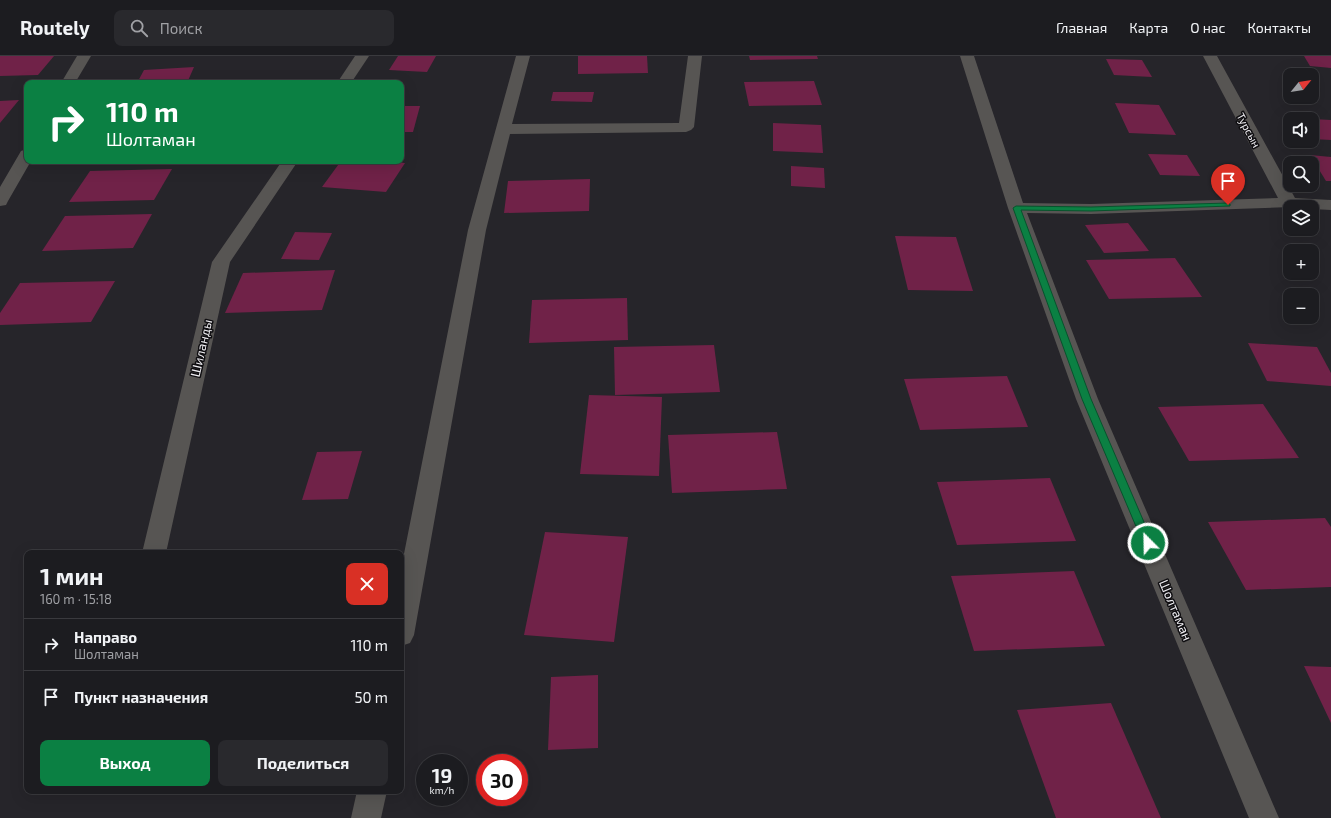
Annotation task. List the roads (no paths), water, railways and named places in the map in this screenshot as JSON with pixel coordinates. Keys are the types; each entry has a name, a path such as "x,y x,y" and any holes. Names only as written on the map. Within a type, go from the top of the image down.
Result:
{"street":[{"path":"70,80 84,56"},
{"path":"346,80 362,56"},
{"path":"404,620 478,230 523,56"},
{"path":"503,129 686,127 695,56"},
{"name":"Шолтаман","path":"967,56 1016,208 1087,399 1264,818"},
{"name":"Турсын","path":"1210,56 1287,200"},
{"path":"0,200 24,159"},
{"name":"Шиланды","path":"155,550 221,262 288,164"},
{"path":"1016,208 1091,209 1283,203"},
{"path":"1319,204 1331,205"},
{"path":"366,818 371,794"}]}
